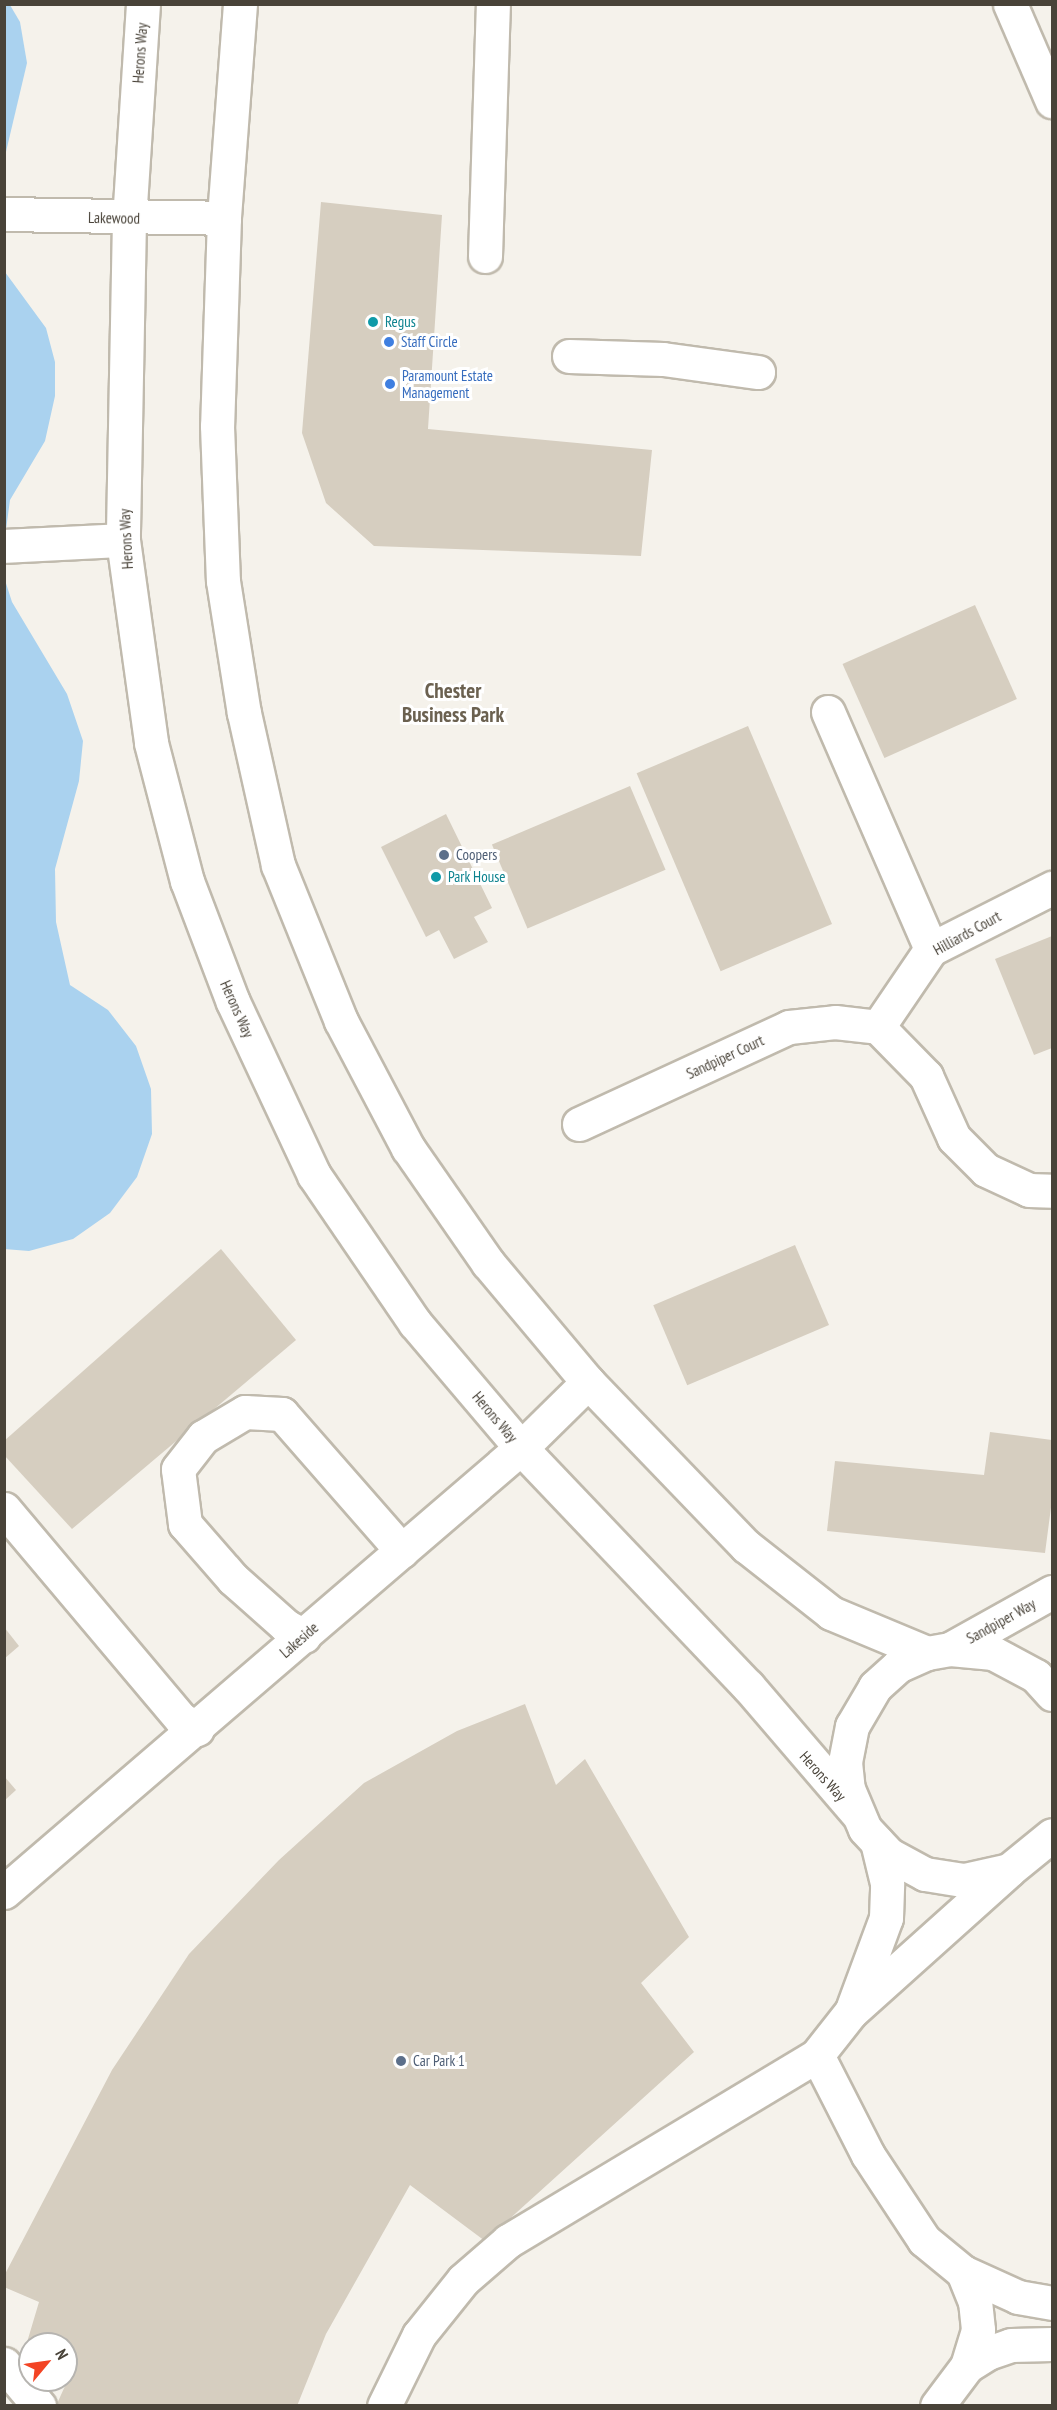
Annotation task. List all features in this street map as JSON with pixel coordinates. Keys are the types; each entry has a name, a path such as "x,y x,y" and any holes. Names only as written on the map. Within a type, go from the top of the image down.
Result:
{"street":[{"name":"Herons Way","path":"143,4 129,219 123,540 151,743 187,881 233,1002 314,1175 415,1323 521,1448 748,1686 856,1812 877,1842"},
{"path":"240,4 224,218 217,426 223,581 244,713 278,865 341,1021 408,1148 488,1263 588,1382 746,1546 831,1613 939,1651 993,1653 1013,1660 1053,1694"},
{"path":"485,256 493,4"},
{"path":"1010,4 1053,100"},
{"name":"Lakewood","path":"11,215 129,219 224,218"},
{"path":"569,356 663,359 758,372"},
{"path":"4,546 123,540"},
{"path":"828,712 931,949"},
{"name":"Hilliards Court","path":"878,1027 931,949 1053,888"},
{"name":"Sandpiper Court","path":"579,1124 789,1027 835,1022 878,1027"},
{"path":"878,1027 926,1076 954,1138 986,1170 1029,1190 1053,1191"},
{"name":"Lakeside","path":"4,1892 197,1729 521,1448 588,1382"},
{"path":"304,1636 286,1626 233,1579 185,1524 178,1469 203,1437 245,1413 282,1414 402,1551"},
{"path":"4,1509 181,1719 197,1729"},
{"name":"Sandpiper Way","path":"856,1812 845,1762 852,1726 875,1687 898,1666 939,1651 1053,1592"},
{"path":"384,2406 419,2335 463,2280 508,2241 817,2055 851,2012 1030,1859 1053,1835"},
{"path":"877,1842 905,1866 948,1880 1030,1859"},
{"path":"851,2012 886,1918 887,1883 877,1842"},
{"path":"817,2055 868,2155 924,2240 963,2272 1018,2296 1053,2303"},
{"path":"937,2406 967,2366 978,2330 975,2301 963,2272"},
{"path":"967,2366 1011,2345 1053,2344"},
{"path":"4,2364 39,2406"}],"water":[{"path":"4,5 10,5 20,22 27,63 5,156"},
{"path":"5,272 46,328 55,362 55,396 45,441 10,500 5,537"},
{"path":"4,577 12,602 67,694 83,741 79,781 55,869 56,922 70,985 108,1010 136,1046 151,1089 152,1134 137,1177 110,1213 73,1239 29,1251 4,1249"}],"building":[{"name":"Regus","path":"321,202 442,215 428,429 652,450 641,556 374,546 326,503 302,433"},
{"path":"975,605 1017,699 884,758 843,664"},
{"path":"748,726 832,924 721,971 637,773"},
{"path":"630,786 666,870 527,928 492,845"},
{"name":"Park House","path":"446,814 492,908 474,917 488,942 454,959 439,930 426,937 381,847"},
{"path":"1052,936 1052,1048 1034,1055 995,959"},
{"path":"795,1245 829,1325 687,1385 653,1305"},
{"path":"221,1249 296,1340 72,1529 4,1455 4,1441"},
{"path":"990,1432 1052,1440 1052,1500 1045,1553 827,1531 835,1461 984,1475"},
{"path":"4,1627 19,1646 4,1659"},
{"name":"Car Park 1","path":"525,1704 556,1785 585,1759 689,1937 641,1983 694,2052 485,2241 410,2185 326,2334 297,2406 56,2406 62,2392 78,2392 78,2332 30,2332 39,2302 4,2287 4,2276 112,2070 189,1954 279,1860 364,1783 457,1731"},
{"path":"4,1776 16,1790 4,1801"}],"place":[{"name":"Regus","path":"373,322"},
{"name":"Staff Circle","path":"389,342"},
{"name":"Paramount Estate Management","path":"390,384"},
{"name":"Coopers","path":"444,855"},
{"name":"Park House","path":"436,877"},
{"name":"Car Park 1","path":"401,2061"}],"district":[{"name":"Chester Business Park","path":"453,703"}]}
